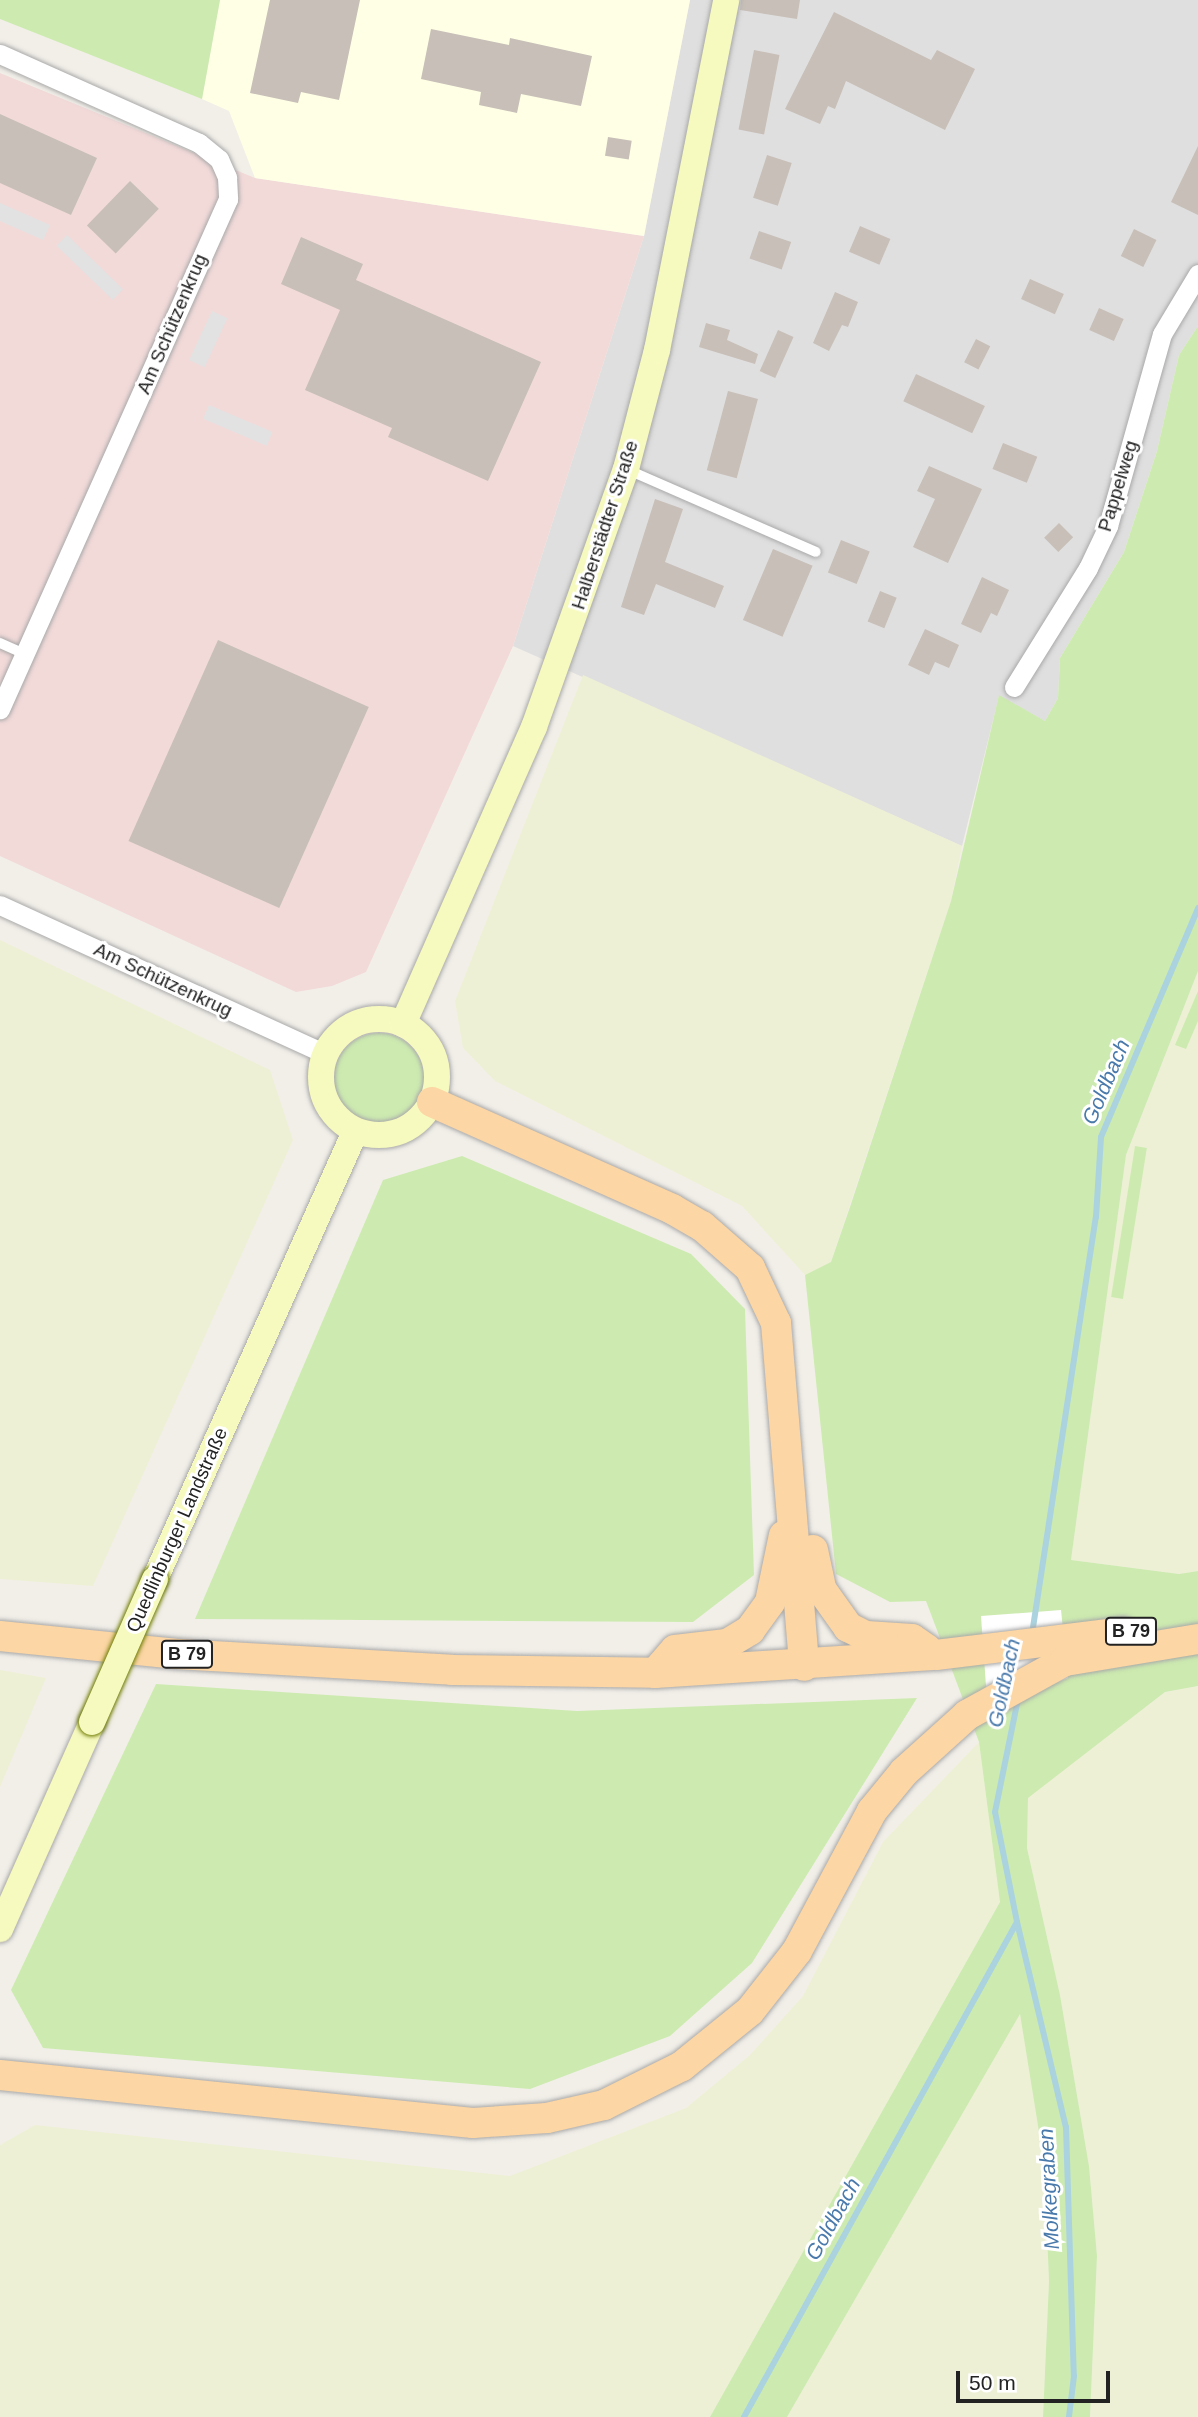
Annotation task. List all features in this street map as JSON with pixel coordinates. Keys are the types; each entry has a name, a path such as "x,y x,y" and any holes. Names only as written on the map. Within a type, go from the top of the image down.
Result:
{"main road":[{"name":"Halberstädter Straße","path":"403,1024 559,663 625,469 657,350 726,0"},
{"path":"388,1019 403,1024 424,1040 436,1063 432,1102 406,1130 381,1136 355,1131 327,1105 321,1079 325,1054 344,1030 358,1023 388,1019"},
{"path":"432,1102 672,1209 702,1226 750,1268 776,1323 789,1500 800,1583 804,1666"},
{"name":"Quedlinburger Landstraße","path":"0,1929 355,1131"},
{"path":"789,1500 810,1523 821,1589 849,1627 866,1636 912,1639 936,1655"},
{"path":"655,1673 675,1650 727,1644 761,1617 776,1583 789,1500"},
{"name":"B 79","path":"0,1636 177,1654 452,1670 655,1673 804,1666 984,1649 1064,1651 1198,1622"},
{"path":"0,2075 473,2123 547,2118 604,2105 682,2066 750,2011 797,1951 851,1848 888,1790 945,1733 988,1700 1064,1651 1198,1639"}],"street":[{"name":"Am Schützenkrug","path":"0,54 199,143 219,159 228,177 228,199 0,709"},
{"name":"Pappelweg","path":"1014,687 1088,568 1108,526 1162,334 1198,274"},
{"name":"Am Schützenkrug","path":"0,905 325,1054"}],"lane":[{"path":"625,469 816,552"},
{"path":"0,643 25,654"}],"shaded area":[{"path":"220,0 690,0 644,236 255,178 229,111 202,99"},
{"path":"690,0 1198,0 1198,326 1179,355 1157,451 1124,552 1060,658 1058,698 1045,721 999,696 962,846 513,646 644,236"},
{"path":"0,73 255,178 644,236 513,646 366,972 332,986 296,992 0,856"},
{"path":"0,203 50,225 43,240 0,221"},
{"path":"67,235 123,289 113,300 57,246"},
{"path":"212,311 227,318 205,367 189,360"},
{"path":"209,405 273,432 267,446 203,419"},
{"path":"583,675 962,846 951,901 831,1262 805,1275 742,1206 495,1081 463,1048 455,1001"},
{"path":"0,940 270,1070 293,1140 93,1586 0,1579"},
{"path":"1198,971 1198,1571 1179,1574 1071,1560 1126,1155"},
{"path":"0,1670 46,1678 0,1787"},
{"path":"1198,1686 1198,2417 1090,2417 1097,2256 1089,2166 1060,1995 1027,1848 1028,1797 1165,1692"},
{"path":"979,1742 1000,1902 710,2417 0,2417 0,2145 35,2125 510,2176 686,2108 750,2055 803,1996 883,1842"},
{"path":"1020,2013 1044,2163 1049,2281 1043,2417 787,2417"}],"green space":[{"path":"0,0 220,0 202,99 0,19"},
{"path":"1198,326 1198,971 1126,1155 1071,1560 1179,1574 1198,1571 1198,1686 1165,1692 1028,1798 1027,1848 1060,1995 1089,2166 1097,2256 1090,2417 1043,2417 1049,2281 1044,2163 1020,2014 787,2417 710,2417 1000,1902 979,1742 926,1601 890,1602 836,1574 805,1275 831,1262 851,1204 951,901 999,695 1045,721 1058,698 1060,658 1124,552 1157,451 1179,355"},
{"path":"1198,991 1198,1021 1186,1049 1175,1045"},
{"path":"379,1033 396,1036 411,1046 421,1061 424,1078 421,1095 411,1110 396,1120 379,1123 362,1120 347,1110 337,1095 334,1078 337,1061 347,1046 362,1036"},
{"path":"1135,1146 1147,1148 1123,1299 1111,1297"},
{"path":"462,1156 691,1254 745,1309 754,1575 693,1622 195,1619 383,1180"},
{"path":"156,1684 577,1711 917,1698 752,1963 670,2036 530,2089 43,2048 11,1990"}],"pier":[{"path":"1061,1610 1068,1678 1029,1694 987,1700 981,1616"}],"building":[{"path":"270,0 360,0 339,100 301,92 298,103 250,93"},
{"path":"741,0 800,0 797,19 740,10"},
{"path":"834,12 931,60 937,50 975,69 945,130 846,81 835,109 828,106 820,124 785,109"},
{"path":"431,29 509,45 510,38 592,56 581,106 521,94 517,113 479,105 481,92 421,79"},
{"path":"754,50 780,55 764,134 739,130"},
{"path":"0,114 97,158 71,215 0,183"},
{"path":"608,137 632,141 629,160 605,156"},
{"path":"1198,146 1198,215 1171,202"},
{"path":"767,155 792,163 778,206 753,198"},
{"path":"130,181 159,209 116,253 87,226"},
{"path":"860,226 890,239 879,265 849,252"},
{"path":"1134,229 1156,240 1143,267 1121,256"},
{"path":"759,231 791,242 782,269 750,258"},
{"path":"301,237 363,264 356,280 541,362 488,481 388,437 392,428 305,390 340,310 281,284"},
{"path":"1030,279 1064,294 1055,314 1021,299"},
{"path":"835,292 858,302 848,327 842,325 829,351 813,343"},
{"path":"1099,308 1124,319 1114,341 1089,330"},
{"path":"706,323 730,330 727,340 758,354 755,364 699,347"},
{"path":"778,330 794,337 775,378 760,371"},
{"path":"976,339 990,346 978,369 964,362"},
{"path":"916,374 985,406 972,433 903,401"},
{"path":"728,391 758,399 737,478 707,470"},
{"path":"1003,443 1037,457 1027,483 993,469"},
{"path":"929,466 982,489 948,563 913,547 935,499 917,491"},
{"path":"655,499 683,509 665,562 724,586 715,608 656,584 644,615 621,607"},
{"path":"1059,523 1073,537 1058,552 1044,538"},
{"path":"841,540 870,552 857,584 828,572"},
{"path":"773,549 813,566 782,637 743,620"},
{"path":"982,577 1009,590 997,616 991,613 981,633 961,624"},
{"path":"880,591 897,598 884,628 868,622"},
{"path":"925,629 959,645 949,668 935,662 929,675 908,665"},
{"path":"218,640 369,707 279,908 129,841"}],"waterway":[{"name":"Goldbach","path":"1032,1634 1096,1217 1101,1137 1198,908"},
{"name":"Goldbach","path":"744,2417 1017,1922 995,1812 1018,1699"},
{"name":"Molkegraben","path":"1017,1922 1066,2127 1074,2376 1069,2417"}]}
